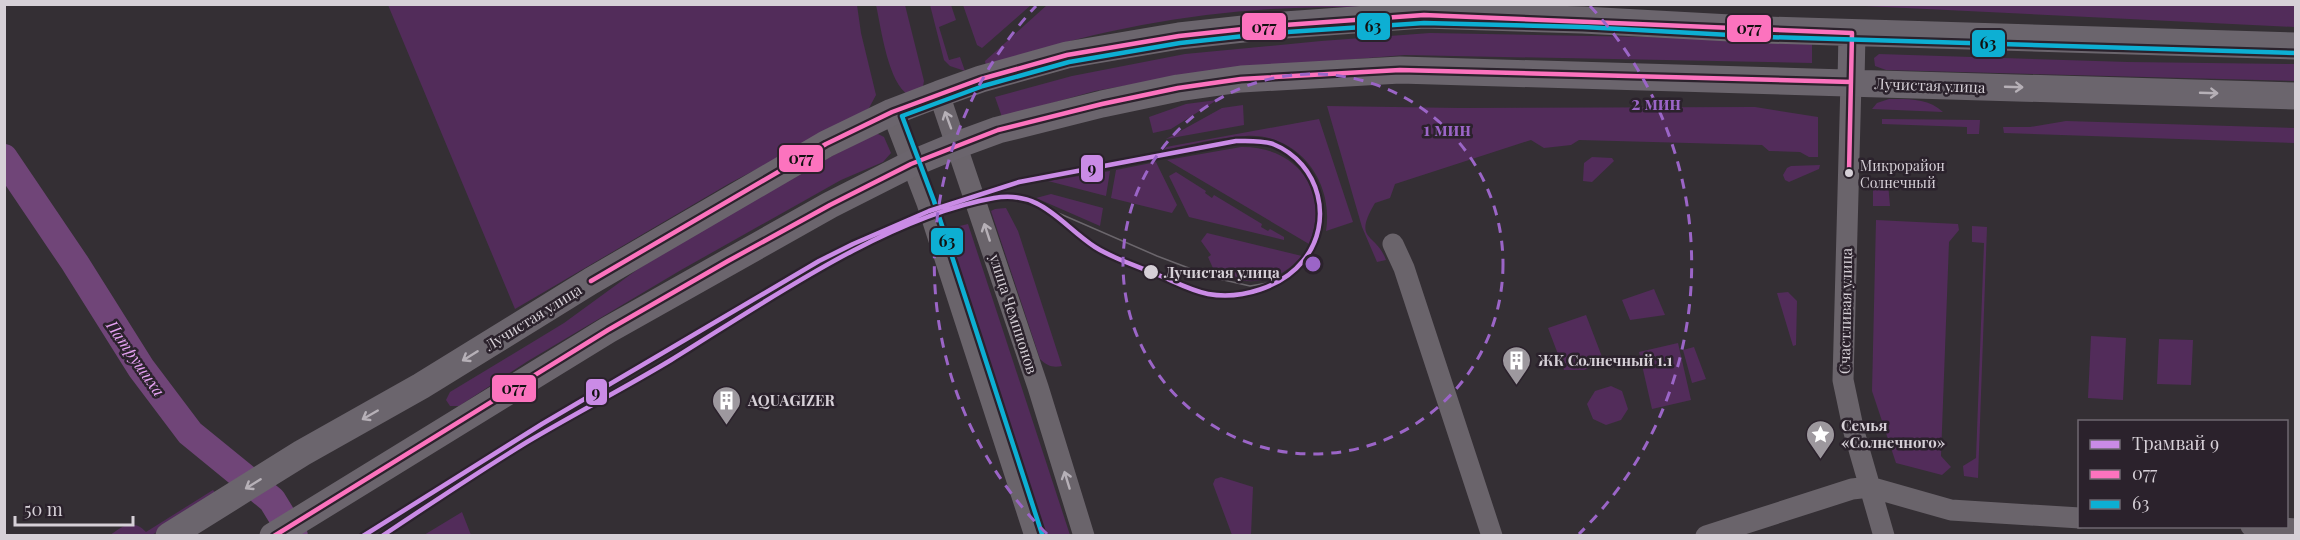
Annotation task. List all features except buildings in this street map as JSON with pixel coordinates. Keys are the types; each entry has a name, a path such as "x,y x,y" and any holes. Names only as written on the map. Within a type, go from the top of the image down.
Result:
{"main road":[{"name":"Лучистая улица","path":"169,536 302,453 421,386 591,281 826,144 892,112 939,94 981,79 1067,56 1179,36 1271,26 1424,15 1851,33 2295,45"},
{"path":"1851,33 1851,82"},
{"name":"Лучистая улица","path":"273,536 608,330 830,205 911,164 957,145 998,130 1102,104 1178,88 1240,79 1400,70 2295,96"}],"street":[{"name":"Счастливая улица","path":"1851,82 1844,380 1848,405 1884,536"},
{"name":"улица Чемпионов","path":"939,94 1038,387 1084,536"},
{"path":"892,112 927,203 1035,536"},
{"path":"1393,244 1404,268 1492,536"},
{"path":"1706,536 1852,489 1870,487 1951,510 2078,518"}],"shaded area":[{"path":"963,4 1031,5 982,48 977,45"},
{"path":"1548,4 1557,11 1378,7 1235,12 1126,28 1055,45 986,66 985,61 1047,5"},
{"path":"388,5 857,5 861,33 876,95 869,108 852,119 730,183 515,309"},
{"path":"876,5 905,5 924,81 923,86 909,95 902,89 891,67"},
{"path":"930,5 951,5 956,20 939,27 949,60 960,57 965,71 950,66 944,60"},
{"path":"1844,5 2295,5 2295,27"},
{"path":"1430,33 1812,40 1812,63 1405,55 1208,71 1095,91 1002,117 995,97 1072,76 1185,54"},
{"path":"1879,54 2128,62 2295,64 2296,81 1886,70 1875,66 1874,58"},
{"path":"1889,99 1911,99 1925,102 1943,112 1872,109 1877,103"},
{"path":"1217,100 1171,129 1153,133 1149,117 1186,104"},
{"path":"1243,105 1244,125 1166,139 1222,108"},
{"path":"1327,106 1755,107 1818,117 1818,157 1809,157 1800,152 1769,151 1762,145 1579,140 1571,145 1544,148 1531,140 1395,184 1390,198 1375,203 1368,215 1366,231 1368,236 1382,251 1386,260 1377,262 1362,227"},
{"path":"1319,119 1353,222 1326,231 1327,212 1318,178 1296,152 1282,143 1265,137 1246,136 1164,150 1166,147"},
{"path":"1882,119 1980,120 1979,134 1967,134 1967,127 1882,124"},
{"path":"2066,121 2295,128 2295,143 2004,133 2003,127 2030,127"},
{"path":"876,133 884,137 891,153 883,162 841,180 681,270 528,361 459,406 450,406 446,400 450,392 564,323 638,269 765,191"},
{"path":"1241,147 1278,154 1304,175 1312,190 1315,206 1315,225 1309,244 1167,160"},
{"path":"1592,157 1612,158 1614,161 1592,182 1583,181 1584,163"},
{"path":"1156,162 1177,205 1172,213 1111,198 1116,170"},
{"path":"1820,165 1819,169 1789,182 1783,175 1791,166"},
{"path":"1110,171 1106,196 1048,181"},
{"path":"1176,172 1206,191 1205,193 1212,198 1214,195 1262,224 1261,227 1284,237 1284,240 1189,217 1169,176"},
{"path":"1873,179 1881,179 1888,183 1890,206 1873,206"},
{"path":"1051,194 1103,208 1100,226 1036,198"},
{"path":"1006,208 1018,231 1062,366 1050,366 1040,359 991,211"},
{"path":"1876,220 1958,224 1959,230 1949,242 1941,456 1951,467 1942,475 1896,463 1872,391"},
{"path":"968,224 1070,535 1045,535 947,229"},
{"path":"1972,226 1987,227 1978,478 1964,476 1963,466 1976,458 1984,243 1972,242"},
{"path":"1207,233 1302,256 1283,272 1263,280 1241,281 1216,275 1208,257 1211,255 1201,241"},
{"path":"1654,289 1665,315 1630,320 1622,300"},
{"path":"1788,292 1797,301 1796,345 1793,346 1777,293"},
{"path":"1586,315 1604,362 1584,370 1564,370 1548,328"},
{"path":"2091,336 2126,338 2123,400 2088,398"},
{"path":"2159,339 2193,340 2191,385 2157,384"},
{"path":"1678,343 1691,400 1652,409 1639,352"},
{"path":"1694,347 1706,379 1692,383 1683,350"},
{"path":"1611,386 1622,391 1628,409 1621,420 1606,425 1593,419 1587,404 1595,391"},
{"path":"1221,477 1253,487 1251,535 1232,535 1213,484 1215,479"},
{"path":"213,490 217,495 152,535 109,536 132,524 146,532"},
{"path":"462,512 471,535 424,535"}],"waterway":[{"name":"Патрушиха","path":"4,158 75,263 141,368 190,433 272,500 294,536"}],"tram line":[{"name":"9","path":"363,536 542,424 819,261 929,211 1019,182 1236,141 1273,144 1289,153 1312,179 1318,195 1320,212 1318,229 1313,246 1303,261 1284,278 1260,290 1234,295 1201,292 1115,258 1095,247 1049,211 1025,199 994,198 953,208 911,223 827,265 653,371 527,442 382,536"},
{"path":"1049,209 1157,256 1215,278 1250,286 1280,281"}],"transit line":[{"name":"077","path":"591,281 826,144 892,112 981,79 1067,55 1179,36 1271,26 1424,15 1852,33 1849,173"},
{"name":"63","path":"1042,534 934,201 902,116 983,86 1069,62 1180,43 1272,33 1424,23 1583,27 1767,37 2296,53"},
{"name":"077","path":"274,536 608,330 728,261 911,164 998,130 1178,88 1241,79 1400,70 1851,82"}],"place":[{"name":"Микрорайон Солнечный","path":"1849,173"},
{"name":"Лучистая улица","path":"1151,272"},
{"name":"ЖК Солнечный 1.1","path":"1517,386"},
{"name":"AQUAGIZER","path":"727,426"},
{"name":"Семья «Солнечного»","path":"1820,460"}]}
